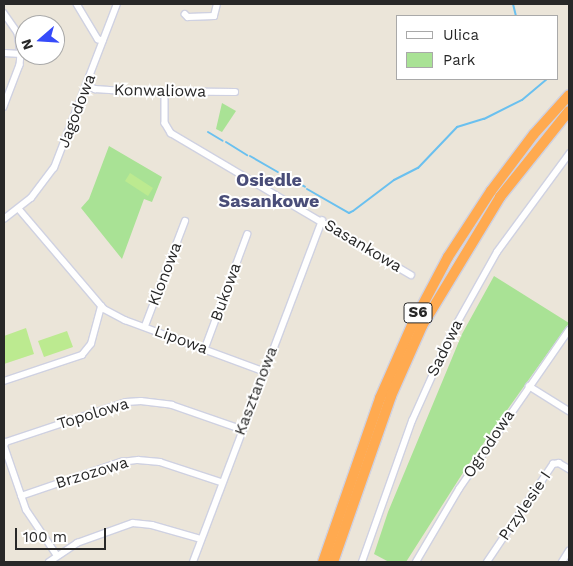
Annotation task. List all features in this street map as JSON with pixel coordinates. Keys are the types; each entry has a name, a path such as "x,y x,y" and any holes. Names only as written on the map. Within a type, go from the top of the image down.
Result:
{"highway":[{"name":"S6","path":"323,562 380,398 412,325 448,257 491,191 534,134 569,95"},
{"name":"S6","path":"333,562 391,396 422,326 500,197 569,111"}],"street":[{"path":"77,4 98,39 103,41"},
{"name":"Jagodowa","path":"4,219 19,209 36,192 54,168 117,4"},
{"path":"184,14 188,17 214,16 217,4"},
{"path":"4,13 15,28"},
{"path":"4,105 20,65"},
{"name":"Konwaliowa","path":"87,85 95,89 235,92"},
{"name":"Sasankowa","path":"165,91 165,123 171,133 411,275"},
{"name":"Sadowa","path":"362,562 412,421 451,334 497,252 569,154"},
{"name":"Lipowa","path":"19,209 101,306 120,318 263,371"},
{"name":"Klonowa","path":"145,326 185,221"},
{"name":"Kasztanowa","path":"193,562 241,429 322,221"},
{"name":"Bukowa","path":"205,348 247,235"},
{"path":"4,380 82,355 92,344 101,306"},
{"name":"Ogrodowa","path":"416,562 458,489 569,332"},
{"path":"530,386 569,410"},
{"name":"Topolowa","path":"4,446 6,442 133,401 172,405 241,429"},
{"path":"4,446 28,515 57,556"},
{"name":"Brzozowa","path":"21,496 121,462 138,460 160,462 221,482"},
{"name":"Przylesie I","path":"486,562 553,464 559,463 569,469"},
{"path":"49,562 83,540 133,523 152,525 201,539"},
{"path":"562,562 569,551"}],"green space":[{"path":"222,103 236,111 222,132 216,129"},
{"path":"109,146 162,177 152,202 144,199 122,259 81,208 89,199"},
{"path":"130,173 153,188 148,196 125,181"},
{"path":"494,276 569,323 466,468 406,562 389,562 374,554 388,512 462,334"},
{"path":"26,328 34,354 4,364 4,336"},
{"path":"67,331 73,347 44,357 38,341"}],"waterway":[{"path":"513,4 516,15"},
{"path":"307,189 349,213 394,180 418,168 457,127 484,119 522,100 546,80"},
{"path":"208,132 223,141"},
{"path":"226,142 247,155"},
{"path":"250,156 278,172"},
{"path":"281,174 305,187"}],"district":[{"name":"Osiedle Sasankowe","path":"269,191"}]}
